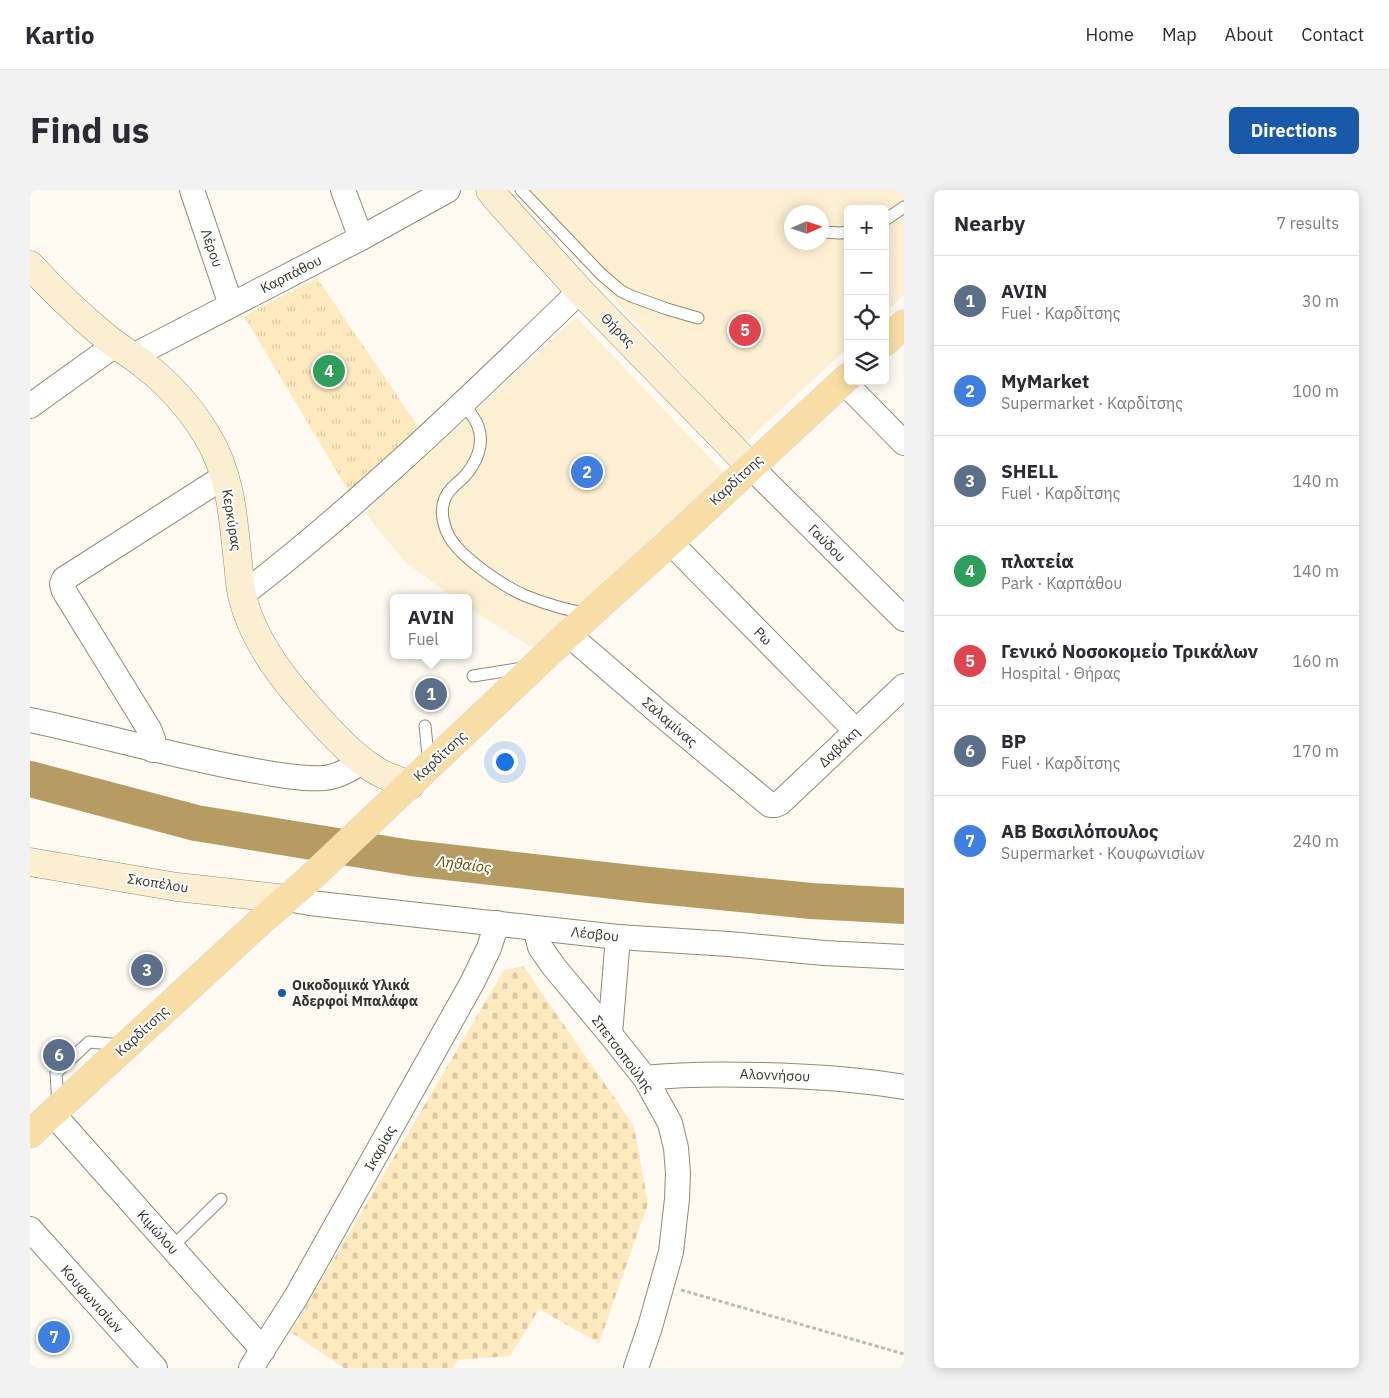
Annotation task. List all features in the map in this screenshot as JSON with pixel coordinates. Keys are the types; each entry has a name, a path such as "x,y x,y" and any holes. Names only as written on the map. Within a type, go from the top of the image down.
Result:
{"main road":[{"path":"887,340 904,324"},
{"name":"Καρδίτσης","path":"30,1134 296,891 590,614 844,380"}],"street":[{"name":"Λέρου","path":"192,190 231,305"},
{"path":"343,190 362,238"},
{"name":"Καρπάθου","path":"30,406 124,350 231,305 362,238 448,190"},
{"name":"Θήρας","path":"490,190 580,291 750,466"},
{"name":"Κερκύρας","path":"30,265 70,306 158,377 192,413 214,446 225,476 230,497 242,595 264,648 274,664 312,711 362,762 380,773 410,785"},
{"path":"242,595 325,529 463,403 580,291"},
{"path":"851,385 904,443"},
{"name":"Γαύδου","path":"750,466 904,619"},
{"path":"153,750 153,739 149,729 64,591 62,584 64,579 225,476"},
{"name":"Ρω","path":"670,542 856,731"},
{"name":"Σαλαμίνας","path":"569,635 715,760 772,805"},
{"name":"Δαβάκη","path":"772,805 780,803 904,686"},
{"path":"30,720 215,763 308,778 333,777 362,762"},
{"name":"Σκοπέλου","path":"30,862 177,887 296,891"},
{"name":"Λέσβου","path":"296,891 310,902 535,928 618,937 904,958"},
{"name":"Ικαρίας","path":"257,1359 301,1288 472,983 489,948 497,923"},
{"name":"Σπετσοπούλης","path":"535,928 540,947 554,967 645,1078 670,1123 678,1173 676,1216 671,1252 663,1284 636,1368"},
{"path":"610,1034 618,937"},
{"name":"Αλοννήσου","path":"645,1078 713,1074 799,1076 904,1087"},
{"name":"Κιμώλου","path":"56,1111 172,1247 257,1359"},
{"name":"Κουφωνισίων","path":"30,1230 155,1368"}],"lane":[{"path":"521,190 601,274 621,291 667,309 698,318"},
{"path":"889,217 904,207"},
{"path":"829,233 844,233"},
{"path":"463,403 477,424 480,444 475,464 448,492 444,502 443,516 445,529 451,540 470,559 498,581 524,595 546,603 590,614"},
{"path":"473,676 535,666"},
{"path":"425,726 429,766"},
{"path":"172,1247 222,1199"}],"path":[{"path":"663,1284 904,1354"}],"shaded area":[{"path":"513,190 904,190 904,295 889,308 889,205 844,205 844,351 746,442"},
{"path":"576,317 725,474 536,650 472,610 472,594 449,594 405,562 365,513"}],"green space":[{"path":"317,278 418,426 350,494 244,316"},
{"path":"523,966 634,1126 648,1204 599,1343 539,1309 510,1356 458,1360 453,1368 344,1368 291,1332 504,970"}],"waterway":[{"name":"Ληθαίος","path":"30,779 196,823 411,858 811,901 904,906"}],"place":[{"name":"Γενικό Νοσοκομείο Τρικάλων","path":"745,330"},
{"name":"πλατεία","path":"329,371"},
{"name":"MyMarket","path":"587,472"},
{"name":"AVIN","path":"431,694"},
{"name":"SHELL","path":"147,970"},
{"name":"Οικοδομικά Υλικά Αδερφοί Μπαλάφα","path":"282,993"},
{"name":"BP","path":"59,1055"},
{"name":"ΑΒ Βασιλόπουλος","path":"54,1337"}]}
